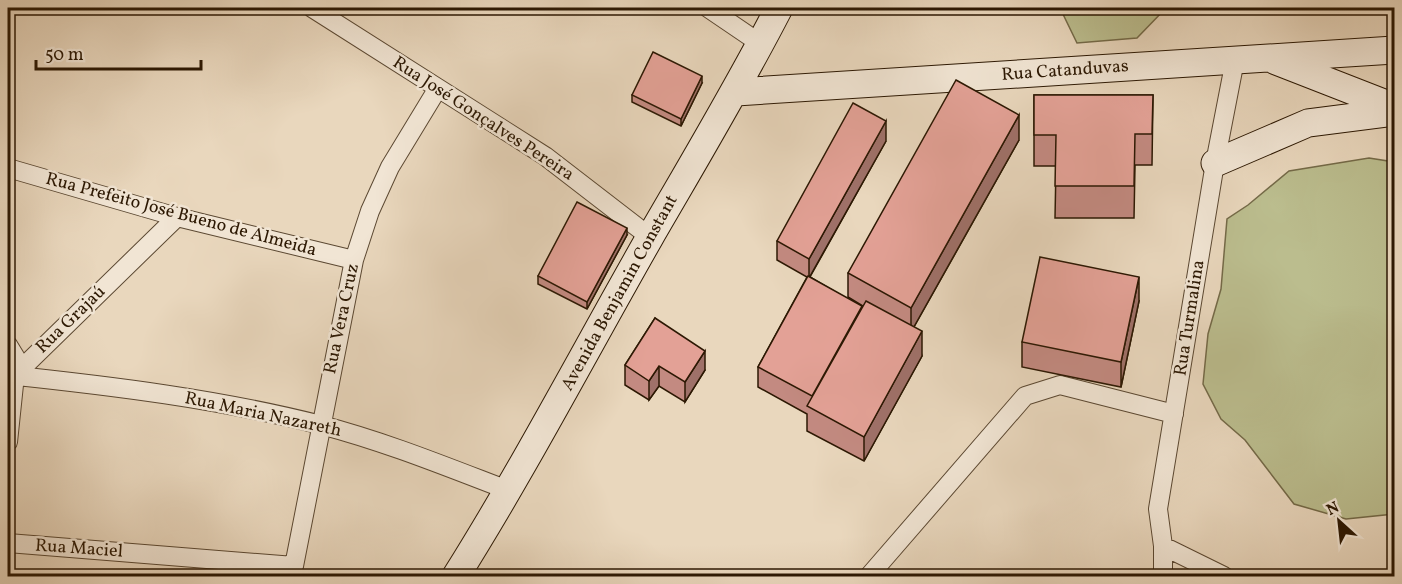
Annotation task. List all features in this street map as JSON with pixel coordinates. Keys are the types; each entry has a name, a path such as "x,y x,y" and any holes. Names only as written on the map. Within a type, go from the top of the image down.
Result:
{"main road":[{"name":"Avenida Benjamin Constant","path":"456,576 510,491 650,237 736,92 780,8"},
{"name":"Rua Catanduvas","path":"736,92 1395,50"},
{"path":"1269,59 1395,107"},
{"path":"1215,163 1308,123 1395,112"}],"street":[{"name":"Rua José Gonçalves Pereira","path":"312,8 546,156 650,237"},
{"path":"708,8 761,44"},
{"name":"Rua Turmalina","path":"1162,576 1163,546 1158,509 1215,163 1235,60"},
{"name":"Rua Vera Cruz","path":"294,566 354,260 370,211 390,166 438,88"},
{"name":"Rua Prefeito José Bueno de Almeida","path":"8,168 177,217 354,260"},
{"name":"Rua Grajaú","path":"15,373 177,217"},
{"path":"8,345 15,373 8,442"},
{"name":"Rua Maria Nazareth","path":"15,373 176,396 320,425 402,449 510,491"},
{"path":"869,576 994,429 1025,396 1060,385 1174,414"},
{"name":"Rua Maciel","path":"8,543 294,566"},
{"path":"1163,546 1224,576"}],"green space":[{"path":"1060,8 1166,8 1137,38 1077,43"},
{"path":"1369,158 1394,162 1394,514 1346,519 1294,504 1245,440 1221,419 1203,384 1208,334 1221,289 1227,219 1289,171"}],"building":[{"path":"653,52 702,76 681,119 632,95"},
{"path":"956,80 1019,115 911,308 848,273"},
{"path":"1034,95 1153,95 1152,134 1135,134 1134,186 1055,186 1056,135 1034,135"},
{"path":"853,103 886,121 809,259 777,241"},
{"path":"577,202 627,228 587,302 538,276"},
{"path":"1040,257 1139,277 1121,362 1022,342"},
{"path":"808,276 862,306 812,396 758,367"},
{"path":"866,301 922,331 864,437 807,406"},
{"path":"655,318 705,351 685,382 659,366 649,381 625,365"}]}
